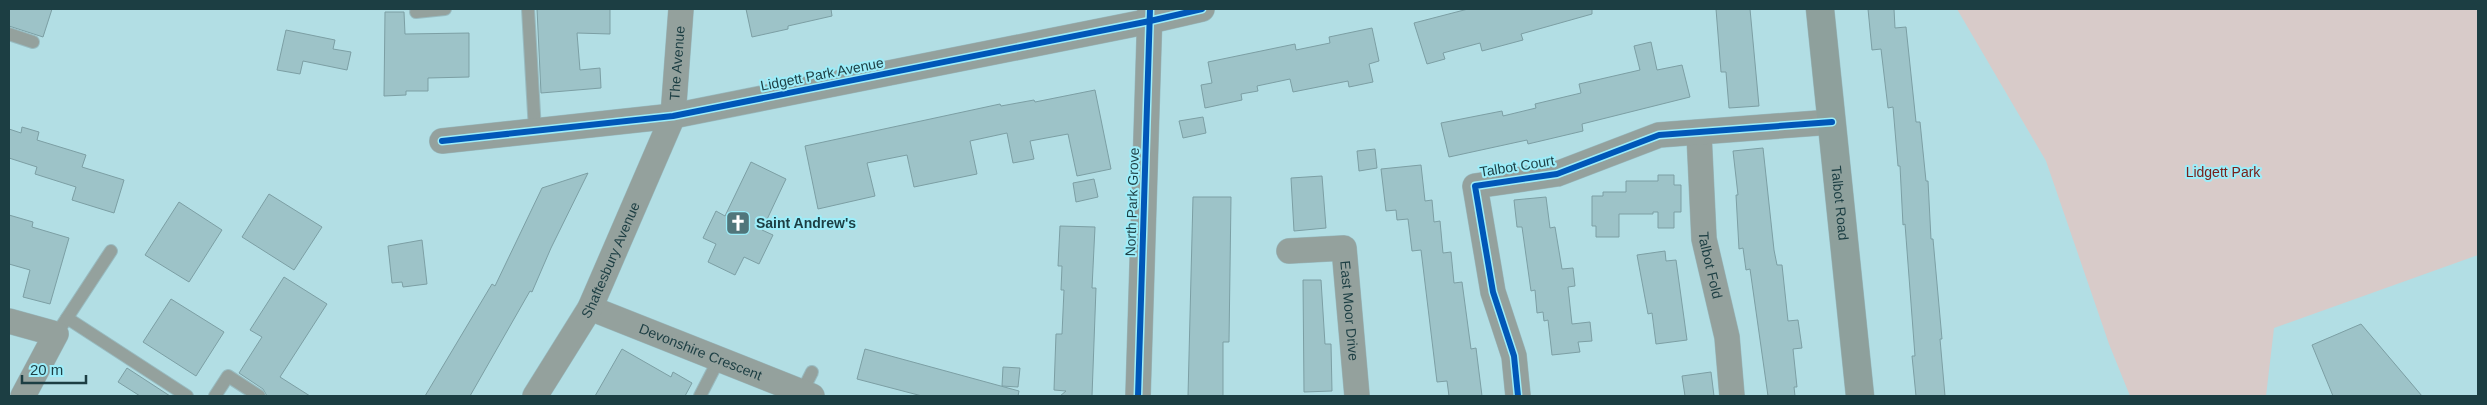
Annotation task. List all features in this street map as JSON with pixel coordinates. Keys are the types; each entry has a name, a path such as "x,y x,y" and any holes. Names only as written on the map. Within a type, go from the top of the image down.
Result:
{"street":[{"name":"The Avenue","path":"673,116 681,9"},
{"name":"Lidgett Park Avenue","path":"442,141 673,116 1150,15 1202,9"},
{"name":"Talbot Road","path":"1820,9 1860,396"},
{"name":"North Park Grove","path":"1138,396 1150,15"},
{"name":"Shaftesbury Avenue","path":"535,396 590,308 673,116"},
{"name":"Talbot Court","path":"1518,396 1514,356 1492,292 1475,186 1558,174 1658,135 1699,134 1832,122"},
{"name":"Talbot Fold","path":"1699,134 1704,239 1727,337 1732,396"},
{"name":"East Moor Drive","path":"1289,251 1344,248 1357,396"},
{"name":"Devonshire Crescent","path":"590,308 719,359 808,387"},
{"path":"9,321 62,326 23,396"}],"lane":[{"path":"416,12 445,9"},
{"path":"528,9 535,131"},
{"path":"9,34 33,42"},
{"path":"112,251 62,326 187,396"},
{"path":"700,396 719,359"},
{"path":"215,396 228,376 259,396"}],"green space":[{"name":"Lidgett Park","path":"1957,9 2478,9 2478,255 2274,328 2266,396 2130,396 2109,344 2046,161"}],"building":[{"path":"9,9 52,9 43,37 9,26"},
{"path":"537,9 610,9 610,34 577,33 580,70 600,68 601,88 541,93"},
{"path":"746,9 831,9 832,16 752,37"},
{"path":"1468,9 1592,9 1592,14 1521,34 1523,40 1482,51 1480,43 1443,53 1445,59 1427,64 1414,23"},
{"path":"1716,9 1750,9 1759,106 1729,108 1726,72 1721,72"},
{"path":"1868,9 1894,9 1895,28 1906,27 1916,122 1920,122 1926,181 1928,181 1931,239 1933,239 1942,339 1940,339 1945,396 1916,396 1912,356 1915,356 1905,224 1903,225 1900,166 1898,166 1893,107 1888,108 1881,49 1872,50"},
{"path":"385,12 404,12 405,34 469,33 469,77 428,78 428,91 406,91 406,95 384,96"},
{"path":"1372,28 1379,61 1369,64 1373,82 1349,87 1348,81 1293,92 1290,79 1257,86 1258,91 1241,94 1242,100 1205,108 1201,85 1212,83 1208,62 1295,44 1296,50 1330,43 1329,37"},
{"path":"286,30 335,40 333,49 351,52 347,70 303,61 300,74 277,70"},
{"path":"1651,42 1657,70 1682,65 1690,97 1582,124 1583,131 1528,144 1527,140 1449,157 1441,123 1502,111 1503,116 1536,108 1535,104 1581,93 1579,84 1640,70 1634,46"},
{"path":"1095,90 1111,169 1077,176 1068,134 1030,141 1034,159 1013,163 1007,133 970,141 977,174 914,187 907,155 867,163 875,196 818,209 805,146 1000,104 1001,106 1034,100 1035,102"},
{"path":"1203,117 1206,133 1183,138 1179,121"},
{"path":"22,127 39,132 37,140 86,155 82,167 124,180 114,213 72,200 76,187 35,174 37,167 9,158 9,129 21,133"},
{"path":"1763,148 1774,250 1777,265 1782,265 1788,321 1798,320 1802,348 1793,349 1797,387 1794,387 1795,396 1768,396 1750,269 1746,270 1743,248 1739,249 1736,195 1738,195 1733,151"},
{"path":"1375,149 1377,168 1359,171 1357,151"},
{"name":"Saint Andrew's","path":"751,162 786,179 762,230 773,235 759,264 744,257 735,275 708,262 716,244 703,238 716,211 725,216"},
{"path":"1421,165 1425,201 1432,200 1434,222 1440,221 1443,253 1451,252 1454,283 1462,282 1471,349 1476,348 1482,396 1449,396 1447,381 1437,382 1421,250 1412,251 1408,219 1397,220 1396,210 1386,211 1381,169"},
{"path":"588,173 551,248 532,292 530,291 470,396 425,396 492,284 495,286 542,188"},
{"path":"1658,175 1674,175 1674,185 1681,185 1681,212 1674,212 1674,228 1658,228 1658,212 1653,212 1653,214 1619,214 1619,237 1596,237 1596,226 1592,226 1592,196 1603,196 1603,192 1626,192 1626,181 1658,181"},
{"path":"1322,176 1326,228 1294,231 1291,178"},
{"path":"1094,179 1098,197 1076,202 1073,183"},
{"path":"269,194 322,227 294,270 242,237"},
{"path":"1193,197 1231,197 1229,342 1223,342 1223,396 1188,396"},
{"path":"1546,197 1550,228 1555,227 1562,269 1573,268 1575,286 1568,287 1572,324 1590,322 1592,341 1578,342 1580,352 1552,355 1548,320 1544,321 1543,312 1537,313 1535,290 1531,291 1522,227 1517,227 1514,200"},
{"path":"179,202 222,230 189,282 145,255"},
{"path":"9,215 33,222 32,227 69,238 50,304 23,297 30,270 9,264"},
{"path":"1060,226 1095,227 1092,288 1096,288 1092,396 1060,396 1066,391 1054,390 1056,334 1062,334 1064,290 1061,290 1062,266 1058,266"},
{"path":"422,240 427,284 403,287 402,282 392,283 388,246"},
{"path":"1665,251 1666,261 1676,260 1687,340 1656,344 1652,313 1648,314 1637,255"},
{"path":"284,277 327,304 280,377 310,396 267,396 263,389 239,373 262,337 250,330"},
{"path":"1303,280 1321,280 1325,344 1331,344 1332,391 1304,392"},
{"path":"171,299 224,332 196,376 143,342"},
{"path":"2361,324 2422,396 2333,396 2312,345"},
{"path":"622,349 671,377 673,372 692,383 685,396 595,396"},
{"path":"865,349 1019,391 1018,396 922,396 857,379"},
{"path":"1003,367 1020,368 1018,387 1002,386"},
{"path":"127,368 170,396 140,396 118,382"},
{"path":"1711,372 1714,396 1685,396 1682,376"}],"cycle path":[{"path":"1138,396 1150,9"},
{"path":"442,141 673,116 1202,9"},
{"path":"1518,396 1514,356 1493,292 1475,186 1557,174 1659,135 1832,122"}],"place":[{"name":"Saint Andrew's","path":"738,223"}]}
